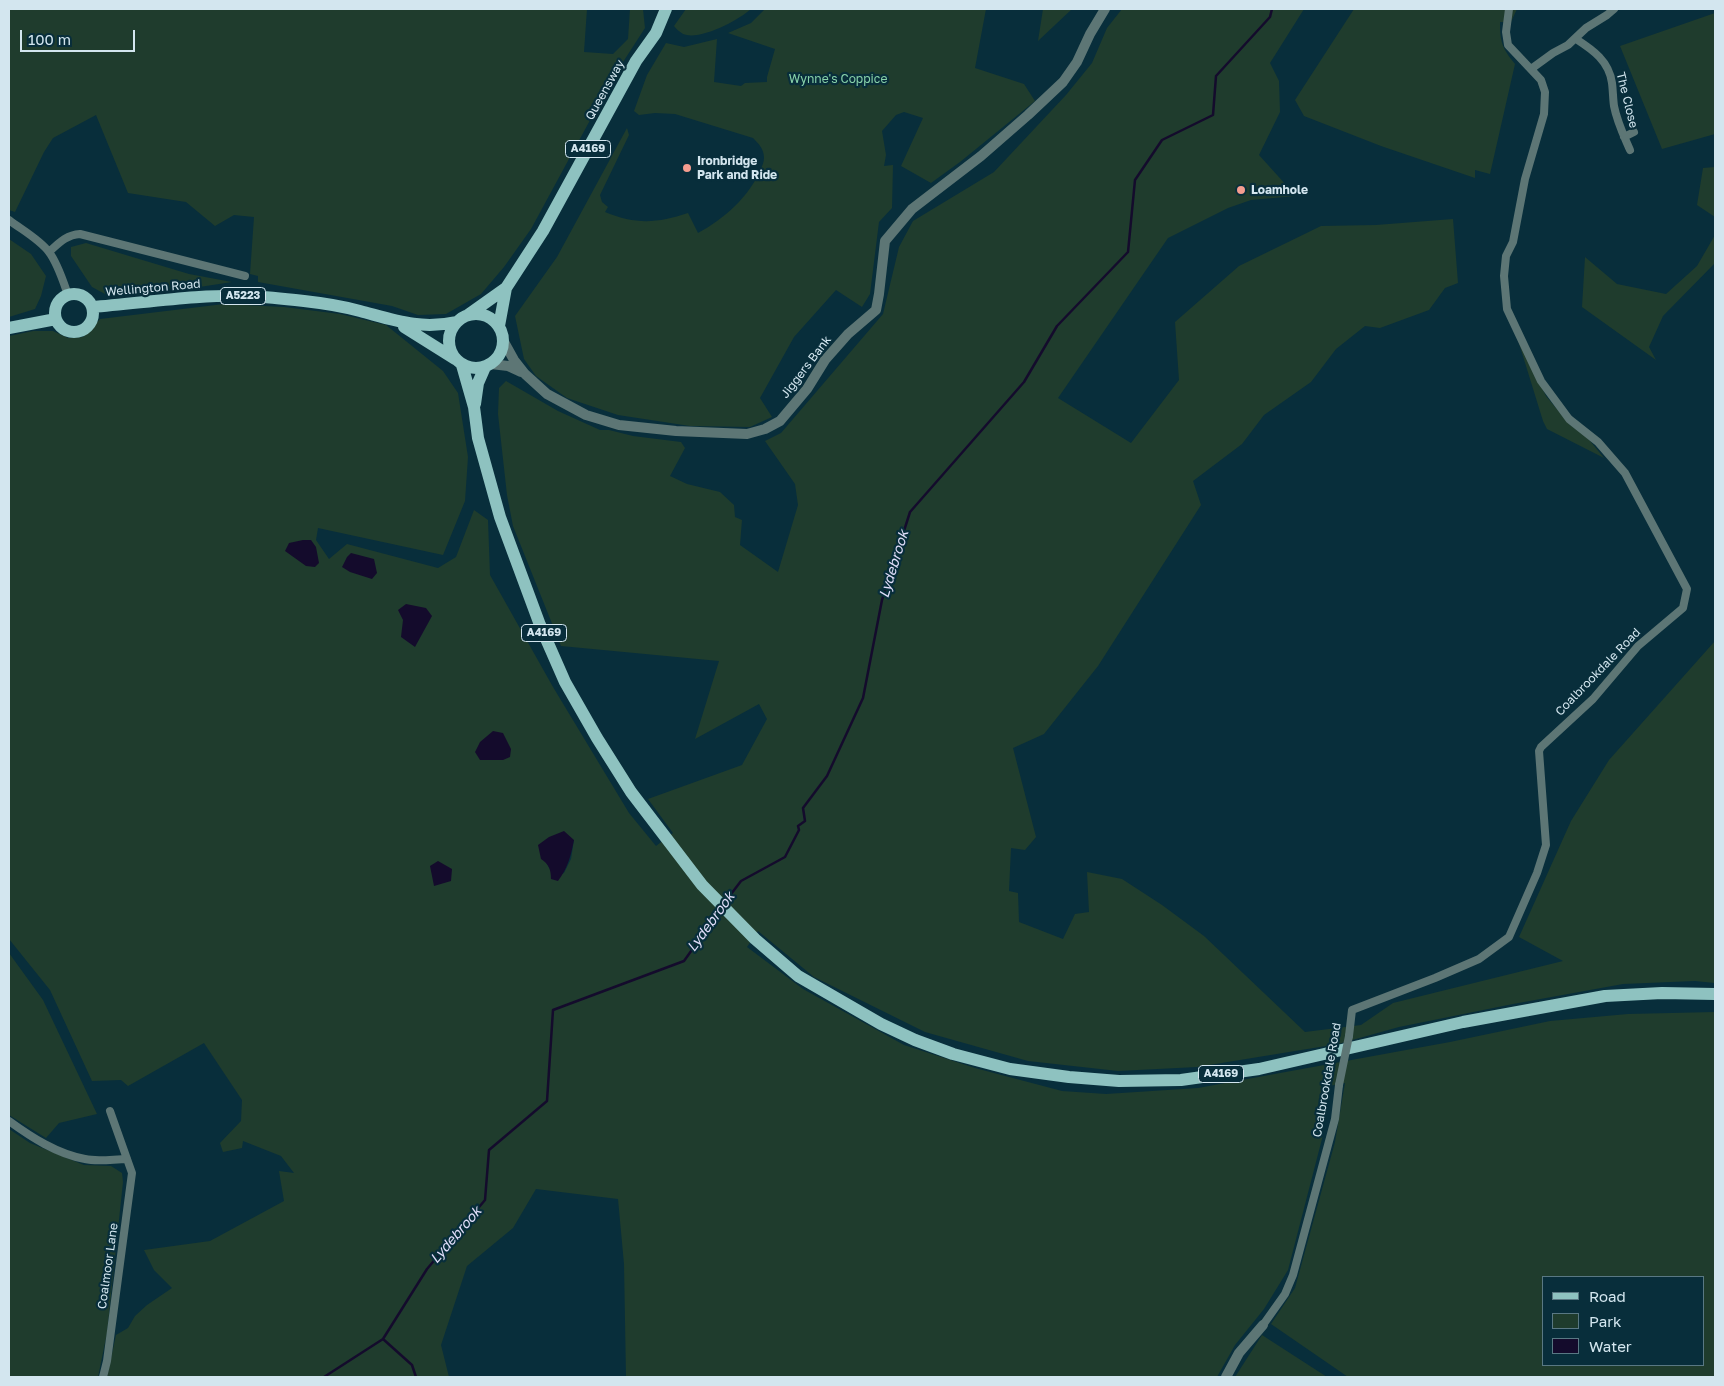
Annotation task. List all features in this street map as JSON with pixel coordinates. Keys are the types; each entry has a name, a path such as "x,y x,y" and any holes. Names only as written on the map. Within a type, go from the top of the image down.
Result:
{"main road":[{"name":"Queensway","path":"468,315 506,288 543,231 636,62 656,33 666,9"},
{"name":"Queensway","path":"499,326 506,288"},
{"name":"Wellington Road","path":"56,319 60,325 70,331 83,329 91,320 92,308 85,298 74,294 68,295"},
{"path":"9,328 56,319 55,314 58,302 68,295"},
{"name":"Wellington Road","path":"92,308 188,298 250,296 306,301 358,310 393,321 419,326 433,326 456,322"},
{"path":"477,314 486,315 493,320 499,326 504,342 498,358 488,366 477,369 459,362 449,345 452,329 456,322 468,315 477,314"},
{"name":"Wellington Road","path":"393,321 416,333 459,362"},
{"name":"A4169","path":"459,362 474,407 478,438 500,518 540,625 558,665 597,738 631,792 702,885 754,939 798,976 837,1001 915,1040 954,1054 1010,1069 1068,1077 1119,1081 1181,1080 1259,1069 1463,1022 1605,996 1662,993 1715,994"},
{"name":"A4169","path":"474,407 478,383 488,366"}],"street":[{"name":"Jiggers Bank","path":"504,342 524,374 547,394 586,415 619,425 676,431 747,434 765,429 780,421 807,389 825,360 848,334 876,310 880,294 884,241 912,209 981,156 1028,116 1063,82 1077,62 1090,34 1105,9"},
{"path":"1509,9 1506,32 1508,45 1531,69 1576,39 1586,28 1614,9"},
{"name":"The Close","path":"1576,39 1592,49 1607,67 1620,128 1630,150"},
{"name":"Coalbrookdale Road","path":"1226,1377 1239,1353 1263,1325 1285,1294 1293,1276 1335,1119 1352,1010 1480,959 1509,937 1537,873 1546,845 1539,751 1545,743 1593,699 1638,646 1683,608 1687,589 1625,473 1598,442 1569,419 1552,396 1541,380 1507,309 1504,292 1506,256 1513,242 1525,179 1544,114 1545,92 1541,80 1531,69"},
{"path":"1624,137 1634,132"},
{"path":"9,220 39,242 48,252 56,264 68,295"},
{"name":"Wellington Road","path":"48,252 62,239 72,234 80,234 245,276"},
{"name":"Jiggers Bank","path":"488,366 508,366 524,374"},
{"name":"Coalmoor Lane","path":"103,1377 107,1361 132,1172 110,1111"},
{"path":"9,1121 30,1136 78,1157 86,1159 127,1159"}],"green space":[{"path":"9,9 587,9 584,52 613,54 628,39 630,9 643,9 645,28 614,76 531,229 504,267 481,294 446,314 418,315 392,306 258,282 258,276 250,274 254,217 234,215 215,226 186,202 128,193 96,115 53,138 44,152 15,212 9,210"},
{"path":"686,9 751,9 738,19 719,28 699,35 690,35 683,34 674,26"},
{"name":"Wynne's Coppice","path":"765,9 986,9 975,68 1024,84 1035,101 931,183 901,166 923,118 904,112 896,115 882,131 886,155 884,166 893,165 892,208 879,222 870,294 862,307 836,290 794,337 760,398 772,417 750,427 690,426 618,415 567,398 536,376 524,359 515,316 557,257 627,128 629,135 600,195 602,202 608,207 605,212 637,221 657,221 688,213 698,233 726,214 743,198 756,179 764,161 762,149 753,138 675,114 655,113 639,115 634,111 647,75 666,43 684,47 717,39 714,82 741,86 745,83 767,82 775,49 728,33 751,23"},
{"path":"1043,9 1072,9 1038,41"},
{"path":"1122,9 1304,9 1270,63 1279,81 1280,112 1259,155 1296,196 1251,200 1228,208 1168,238 1058,398 1131,443 1179,380 1175,322 1239,266 1321,226 1376,225 1453,219 1458,283 1445,288 1429,310 1380,328 1365,326 1336,349 1311,382 1264,415 1242,444 1193,481 1201,505 1098,666 1044,734 1013,748 1036,837 1025,850 1011,848 1009,891 1018,893 1019,922 1063,939 1075,914 1089,912 1087,872 1122,879 1204,936 1305,1032 1361,1025 1393,1003 1563,961 1519,937 1571,821 1609,760 1715,641 1715,983 1695,981 1623,984 1399,1027 1338,1044 1197,1067 1118,1071 1028,1061 925,1032 814,977 758,931 747,947 803,989 904,1045 975,1068 1062,1091 1106,1094 1198,1088 1450,1042 1550,1021 1628,1014 1715,1012 1715,1377 1348,1377 1271,1324 1295,1288 1335,1142 1345,1083 1324,1087 1323,1135 1288,1270 1264,1309 1235,1345 1217,1377 626,1377 624,1264 618,1199 536,1189 513,1228 467,1266 441,1345 449,1377 107,1377 116,1335 128,1328 135,1316 147,1305 172,1288 154,1270 144,1250 210,1241 284,1201 279,1171 294,1173 281,1156 243,1141 242,1148 223,1152 220,1143 241,1121 242,1100 204,1043 128,1086 121,1080 92,1081 50,990 9,939 9,336 33,331 53,331 68,338 83,337 100,319 224,304 284,307 340,314 386,325 443,371 458,393 468,457 465,501 443,555 318,528 316,540 329,559 347,544 438,568 456,557 474,510 488,520 490,575 553,687 629,813 656,846 673,833 648,799 742,765 767,719 759,704 695,739 719,661 561,646 513,526 507,495 498,414 499,388 506,381 558,411 600,430 681,442 685,448 670,476 687,484 720,492 734,505 735,517 742,520 740,545 778,572 798,505 795,484 765,441 781,433 883,314 899,247 913,221 994,172 1066,95 1092,63 1107,28","holes":["503,733 503,760 480,760","574,840 571,859 564,873 551,879 551,871 546,862"]},
{"path":"1354,9 1517,9 1511,22 1500,22 1503,44 1507,54 1515,64 1490,174 1475,170 1475,178 1381,146 1304,116 1295,100"},
{"path":"1715,13 1715,134 1662,149 1620,46"},
{"path":"1715,167 1715,217 1697,205 1703,168"},
{"path":"1715,235 1715,263 1663,316 1649,347 1656,360 1582,307 1585,257 1617,284 1666,294 1697,266"},
{"path":"9,239 31,254 46,276 41,296 35,309 9,317"},
{"path":"86,243 189,274 232,282 193,288 105,294 92,287 71,256 71,247"},
{"path":"1518,340 1546,396 1570,425 1586,436 1604,458 1547,429"},
{"path":"9,953 43,1000 97,1114 59,1123 46,1138 9,1115"},
{"path":"9,1129 30,1143 84,1165 111,1166 122,1173 123,1182 107,1333 98,1377 9,1377"},
{"path":"1262,1335 1327,1377 1235,1377"}],"water":[{"path":"311,540 316,547 319,563 315,567 306,566 285,551 289,543"},
{"path":"351,553 374,559 377,573 372,579 350,572 342,567"},
{"path":"406,604 426,608 432,616 415,647 401,637 403,620 398,610"},
{"path":"493,731 503,733 511,749 510,757 503,760 480,760 475,752 480,742"},
{"path":"564,831 574,840 569,861 558,881 551,879 549,868 541,859 538,845 549,837"},
{"path":"438,861 452,869 451,881 434,886 430,866"}],"waterway":[{"name":"Lydebrook","path":"725,902 741,881 785,857 799,830 798,826 805,821 803,808 827,776 863,698 882,600 910,512 1024,382 1057,326 1128,252 1135,180 1162,140 1213,115 1216,76 1270,17 1272,9"},
{"name":"Lydebrook","path":"324,1377 383,1339 427,1269 485,1200 489,1150 547,1101 553,1010 684,961 721,909"},
{"path":"383,1339 412,1365 416,1377"}],"place":[{"name":"Ironbridge Park and Ride","path":"687,168"},
{"name":"Loamhole","path":"1241,190"}]}
